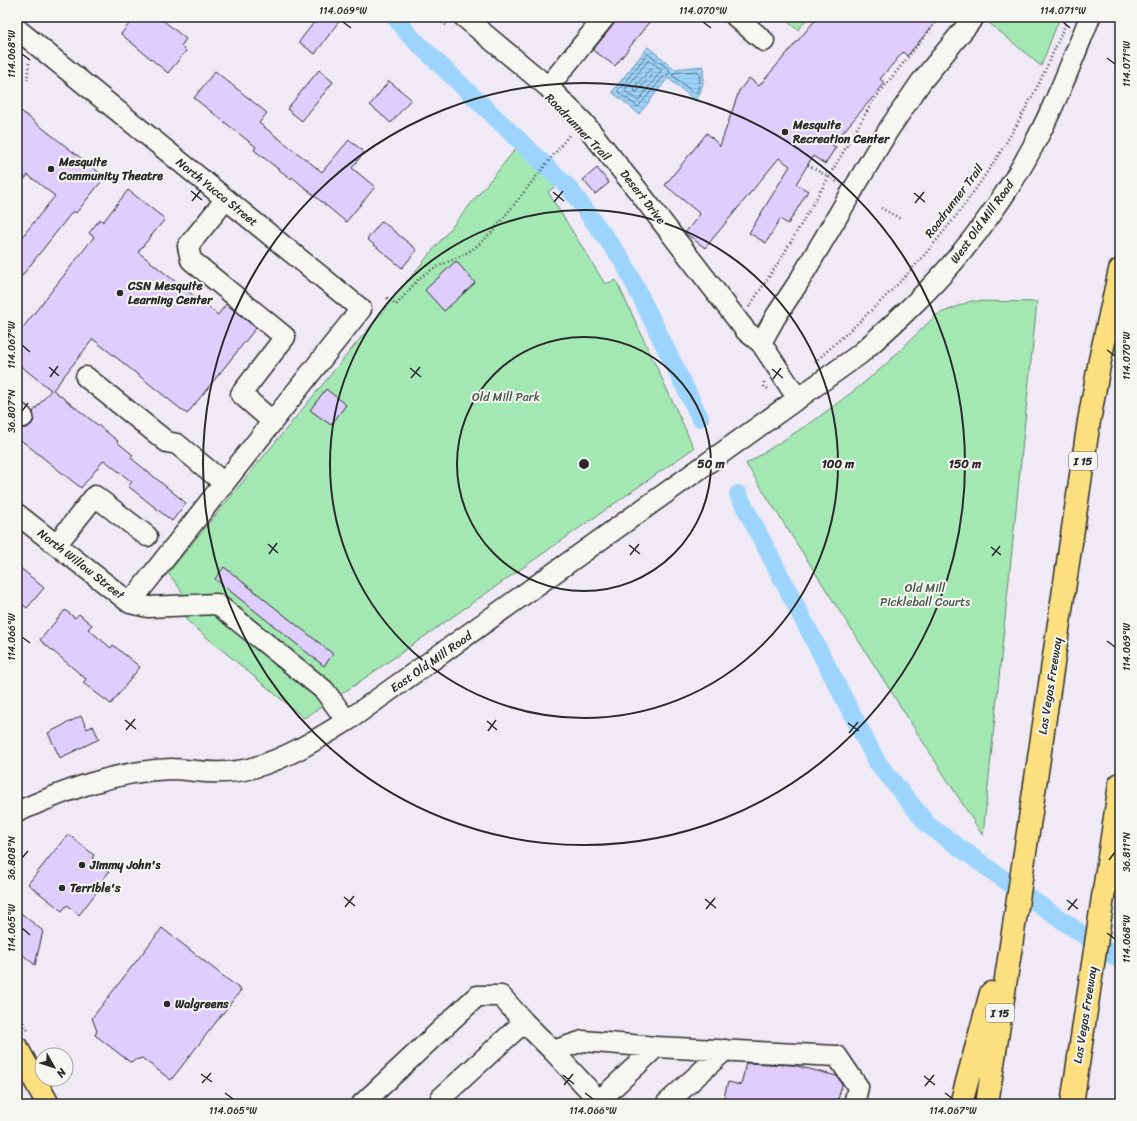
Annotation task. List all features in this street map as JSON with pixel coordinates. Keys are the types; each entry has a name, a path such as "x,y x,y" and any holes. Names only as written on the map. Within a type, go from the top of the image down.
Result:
{"main road":[{"name":"Las Vegas Freeway","path":"987,1104 1013,920 1020,886 1089,421 1100,360 1120,270"},
{"name":"Las Vegas Freeway","path":"1072,1104 1120,784"},
{"path":"961,1104 1013,920"},
{"path":"17,1048 48,1104"}],"street":[{"path":"548,87 605,17"},
{"path":"736,17 764,41"},
{"path":"761,343 889,129 922,82 974,17"},
{"name":"West Old Mill Road","path":"798,399 860,354 906,312 949,267 981,227 1032,148 1065,79 1090,17"},
{"name":"Desert Drive","path":"470,23 548,87 584,123 746,331 761,343 798,399"},
{"name":"North Yucca Street","path":"17,29 361,309 272,421"},
{"path":"139,605 224,483 272,421 241,394 286,337 191,260 188,246 226,199"},
{"path":"86,377 167,442 177,444 224,483"},
{"name":"East Old Mill Road","path":"17,812 78,787 141,771 173,769 221,773 252,768 314,742 347,721 798,399"},
{"path":"56,545 95,496 147,536"},
{"name":"North Willow Street","path":"17,514 56,545 139,605"},
{"path":"139,605 217,604 324,690 347,721"},
{"path":"362,1104 477,996 501,996 601,1102 656,1047"},
{"path":"441,1098 524,1022"},
{"path":"553,1050 583,1041 656,1047 836,1056 858,1087 854,1104"},
{"path":"666,1104 725,1050"}],"path":[{"path":"436,17 441,22 470,23"},
{"path":"748,307 782,257 873,101 940,17"},
{"name":"Roadrunner Trail","path":"812,365 879,303 910,271 944,232 975,191 1003,148 1027,106 1047,66 1068,17"},
{"path":"387,298 396,305 420,278 438,266 470,251 480,244 494,230 571,132"},
{"path":"808,165 839,183"},
{"path":"881,208 901,219"}],"green space":[{"path":"782,17 808,17 798,30"},
{"path":"982,17 1060,17 1041,66"},
{"name":"Old Mill Park","path":"519,145 558,184 548,192 605,284 616,280 694,448 355,685 304,718 186,620 181,590 168,573"},
{"name":"Old Mill Pickleball Courts","path":"971,301 1037,302 983,836 746,464 815,420 855,390 884,366 936,315"}],"water":[{"path":"648,47 675,69 703,66 702,84 696,101 668,78 639,114 612,92"}],"building":[{"path":"135,17 159,17 186,39 181,46 186,51 168,73 121,34"},
{"path":"318,17 342,17 315,54 299,42"},
{"path":"618,17 653,17 615,66 593,50"},
{"name":"Mesquite Recreation Center","path":"818,17 940,17 907,56 903,52 880,79 885,83 832,145 836,147 825,164 813,156 796,184 808,191 788,224 780,219 766,243 749,233 790,166 779,158 705,248 685,233 700,214 665,185 707,133 720,146 739,91 749,78 759,86"},
{"path":"319,70 333,82 302,121 287,109"},
{"path":"215,71 267,113 259,123 322,172 349,140 364,152 352,168 375,187 346,222 292,177 291,179 254,150 256,147 194,98"},
{"path":"389,81 411,99 391,123 370,105"},
{"path":"17,108 105,177 76,213 73,211 17,282 17,243 55,196 28,175 17,188"},
{"path":"597,168 609,183 595,194 583,180"},
{"name":"CSN Mesquite Learning Center","path":"128,190 165,219 138,252 218,315 226,304 256,328 187,414 93,339 53,390 118,441 117,442 133,455 131,458 186,503 172,521 128,486 132,482 104,460 81,488 17,437 17,433 21,428 27,428 32,424 34,419 33,412 51,390 17,363 17,335 94,237 89,233 100,219 103,222"},
{"path":"382,221 417,250 402,268 367,239"},
{"path":"456,261 475,283 444,311 425,290"},
{"path":"326,389 346,405 331,425 310,410"},
{"path":"17,565 44,588 27,608 17,600"},
{"path":"224,567 333,654 324,666 215,579"},
{"path":"65,610 75,618 79,614 92,625 88,629 111,648 113,645 140,667 111,704 83,683 86,679 40,640"},
{"path":"81,716 87,729 93,726 99,739 60,758 48,733"},
{"path":"68,834 94,855 92,858 109,872 100,883 102,885 79,915 67,905 62,911 28,884"},
{"path":"17,910 43,931 35,965 17,950"},
{"name":"Walgreens","path":"162,928 241,990 171,1080 142,1058 130,1062 95,1035 97,1031 92,1018"},
{"path":"746,1063 793,1065 837,1076 842,1084 837,1104 722,1104 728,1082 741,1085"}],"waterway":[{"path":"395,17 409,35 569,188 623,261 700,418"},
{"path":"738,494 877,762 928,825 1034,901 1120,960"}],"place":[{"name":"Mesquite Recreation Center","path":"785,132"},
{"name":"Mesquite Community Theatre","path":"51,169"},
{"name":"CSN Mesquite Learning Center","path":"120,293"},
{"name":"Jimmy John's","path":"82,865"},
{"name":"Terrible's","path":"62,888"},
{"name":"Walgreens","path":"167,1004"}]}
